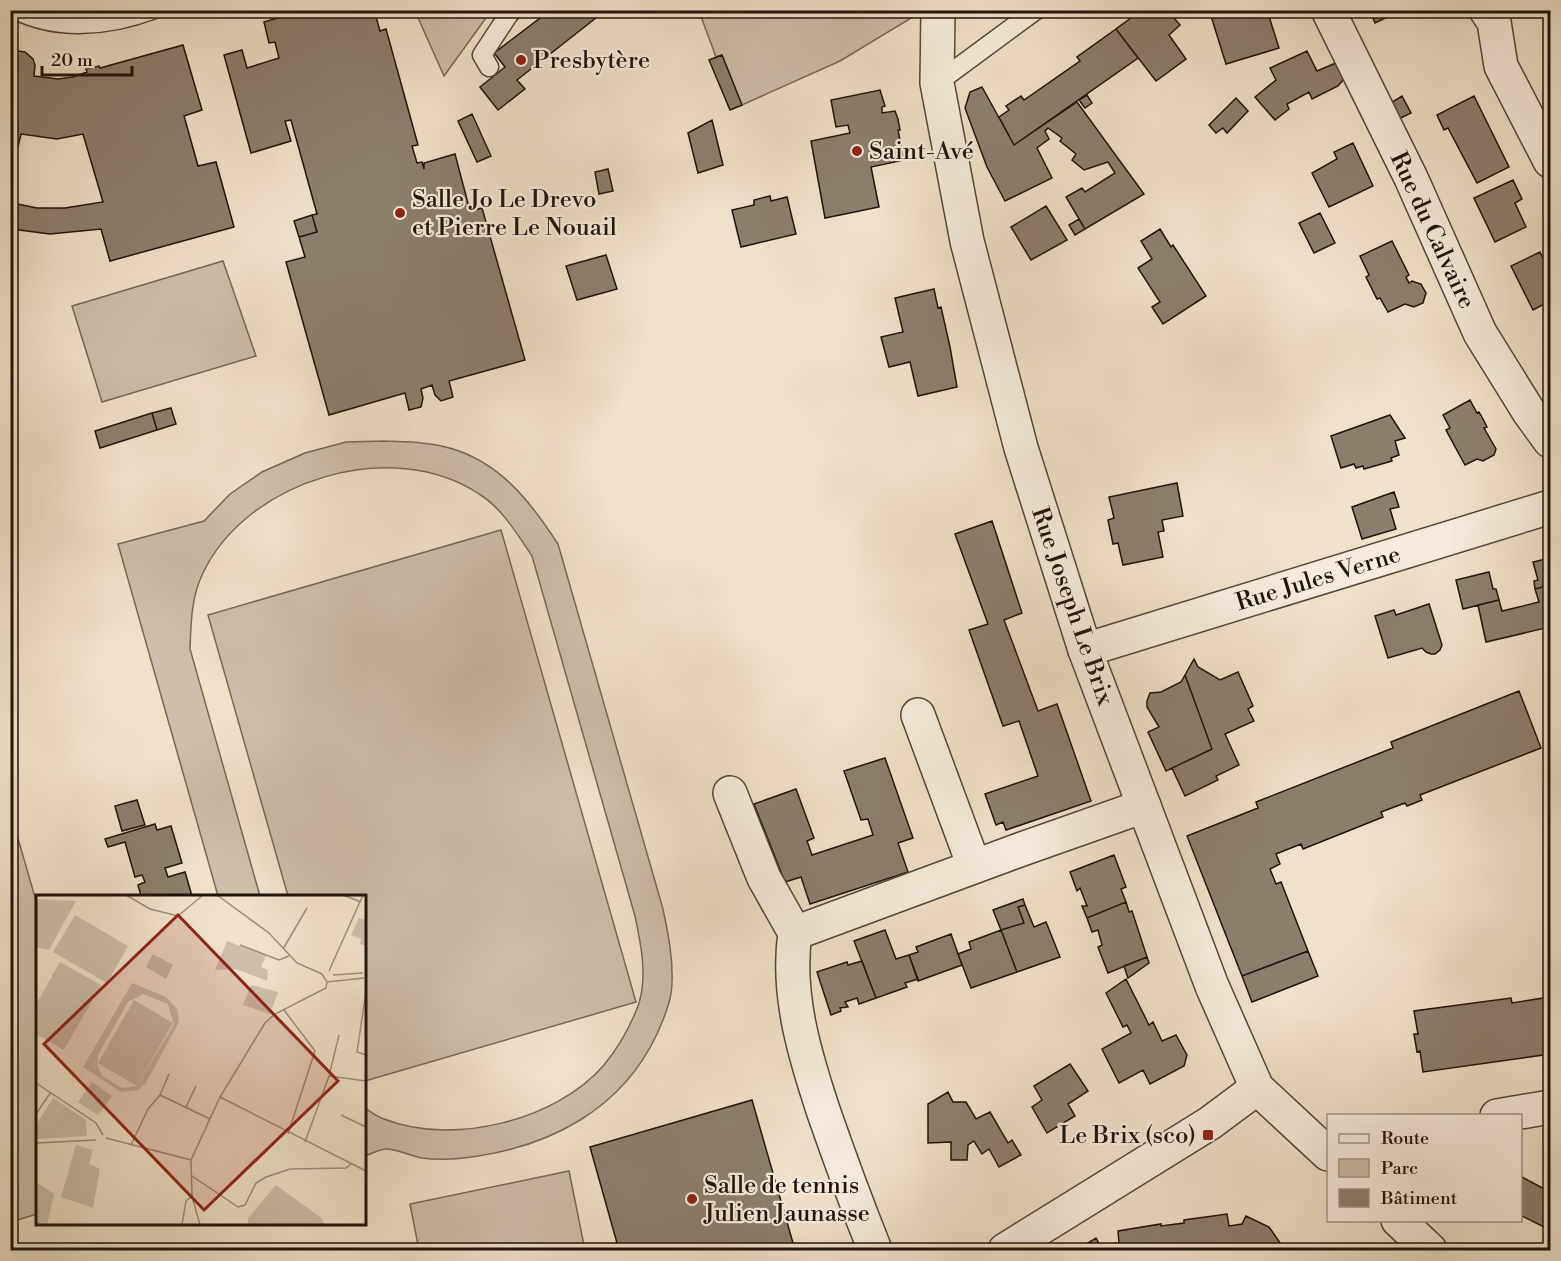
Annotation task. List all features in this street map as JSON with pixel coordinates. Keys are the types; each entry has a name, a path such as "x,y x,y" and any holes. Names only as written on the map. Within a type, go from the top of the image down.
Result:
{"street":[{"name":"Rue Joseph Le Brix","path":"938,10 937,83 967,241 1021,448 1084,650 1212,986 1257,1088 1327,1152"},
{"name":"Rue du Calvaire","path":"1328,10 1411,178 1480,333 1529,412 1551,441"},
{"path":"1496,14 1501,66 1551,161"},
{"name":"Rue Jules Verne","path":"1084,650 1551,507"},
{"path":"918,715 974,866"},
{"path":"730,793 764,878 795,933 792,956 796,1002 805,1055 843,1168 875,1251"},
{"path":"795,933 1144,806"},
{"path":"1005,1251 1210,1122 1257,1088"},
{"path":"1509,1114 1551,1107"},
{"path":"1399,1222 1430,1251"}],"lane":[{"path":"16,10 35,20 75,26 137,16 152,10"},
{"path":"489,67 482,55 513,10"},
{"path":"937,83 1036,10"}],"green space":[{"path":"911,10 913,17 840,61 742,105 722,55 716,57 699,11"},
{"path":"415,11 491,11 444,76"},
{"path":"223,261 256,356 102,402 72,306"},
{"path":"346,442 419,443 453,449 471,456 501,475 538,514 558,544 663,909 671,954 672,989 657,1034 642,1060 604,1103 581,1120 529,1144 501,1152 466,1158 440,1159 422,1158 386,1149 366,1156 366,1109 384,1119 411,1127 440,1130 471,1129 531,1114 559,1101 584,1085 604,1065 619,1044 638,1006 643,972 635,916 532,556 502,514 479,494 444,477 405,469 365,469 325,477 287,492 252,513 224,541 203,573 196,591 192,611 190,649 260,895 218,895 118,544 204,521 230,494 262,472 305,453"},
{"path":"501,530 636,1002 366,1081 366,895 288,895 208,615"},
{"path":"10,811 36,901 36,1214 11,1222"},
{"path":"569,1171 585,1250 419,1250 410,1204"}],"building":[{"name":"Salle Jo Le Drevo et Pierre Le Nouail","path":"305,10 381,10 375,13 380,31 386,29 418,145 412,146 417,163 422,162 424,169 424,163 455,154 470,211 482,208 525,360 449,381 453,397 441,401 435,395 432,385 421,389 423,398 421,407 409,410 405,393 329,415 286,262 305,257 299,237 317,232 312,215 317,214 291,120 285,121 291,141 251,153 224,55 242,50 247,68 279,58 275,42 269,43 264,22"},
{"name":"Presbytère","path":"535,10 606,10 517,80 525,89 498,110 480,87 505,67 494,53 540,18"},
{"path":"1142,10 1167,10 1180,25 1169,35 1186,59 1156,81 1116,29"},
{"path":"1228,10 1267,10 1279,48 1226,64 1211,16"},
{"path":"1370,10 1402,10 1375,23"},
{"path":"1116,29 1138,58 1014,145 999,117 1009,110 1006,106 1021,96 1024,100 1080,61 1077,57"},
{"path":"183,45 202,110 184,116 198,166 216,162 234,227 110,261 101,229 50,234 12,229 17,204 37,208 65,208 103,202 83,134 57,139 21,134 10,181 10,54 18,51 25,52 33,59 34,76 58,79 87,72 86,69 99,66 100,68"},
{"path":"1307,51 1317,71 1338,62 1345,81 1343,80 1338,86 1312,99 1309,92 1287,104 1289,109 1275,120 1255,97 1276,80 1270,68"},
{"path":"722,55 742,105 730,110 709,60"},
{"path":"982,87 1014,145 1077,102 1144,194 1085,229 1066,197 1082,188 1085,192 1115,173 1108,162 1084,170 1072,160 1076,154 1060,141 1062,138 1048,128 1045,131 1049,139 1037,148 1052,178 1005,201 987,167 965,108 970,92"},
{"name":"Saint-Avé","path":"880,90 885,106 882,107 882,113 895,111 898,119 904,160 871,167 879,207 825,218 811,141 850,133 848,125 836,127 831,100"},
{"path":"1087,95 1092,103 1085,108 1079,100"},
{"path":"1402,96 1411,113 1397,120 1389,104"},
{"path":"1474,96 1509,167 1477,183 1448,128 1444,130 1437,115"},
{"path":"1236,98 1248,111 1227,133 1223,128 1216,133 1209,125"},
{"path":"472,114 491,156 477,162 458,121"},
{"path":"712,120 723,165 698,173 688,133"},
{"path":"1353,143 1373,186 1329,207 1312,173 1337,159 1334,152"},
{"path":"608,169 613,191 599,194 595,172"},
{"path":"1513,180 1522,199 1515,203 1526,227 1495,242 1474,198"},
{"path":"770,196 771,201 787,197 796,234 741,247 732,210 754,205 754,200"},
{"path":"1046,206 1067,240 1031,260 1011,227"},
{"path":"1320,213 1335,243 1314,253 1299,223"},
{"path":"312,215 317,232 299,237 294,221"},
{"path":"1079,219 1085,229 1075,235 1069,225"},
{"path":"1160,229 1206,296 1163,324 1152,307 1160,302 1138,268 1152,259 1141,241"},
{"path":"1392,241 1409,275 1406,277 1409,283 1412,281 1421,284 1426,293 1423,303 1414,307 1405,304 1388,312 1380,298 1377,299 1366,277 1369,275 1360,256"},
{"path":"1540,252 1550,273 1550,301 1533,310 1511,266"},
{"path":"606,255 617,289 577,300 566,266"},
{"path":"934,289 938,308 941,307 957,387 918,396 910,362 889,367 881,337 903,332 895,298"},
{"path":"1470,400 1483,419 1487,427 1484,428 1496,449 1494,455 1483,461 1477,459 1465,465 1446,430 1450,428 1443,415"},
{"path":"171,408 176,424 157,430 152,413"},
{"path":"152,413 157,430 100,448 95,431"},
{"path":"1390,415 1405,438 1395,441 1399,455 1391,458 1392,461 1364,469 1363,466 1356,468 1354,464 1341,468 1331,436"},
{"path":"1177,483 1183,516 1162,520 1164,531 1158,532 1163,557 1123,565 1118,543 1113,544 1108,520 1114,518 1109,497"},
{"path":"1394,492 1399,507 1390,509 1396,529 1362,539 1352,507"},
{"path":"992,521 1022,613 1004,620 1038,711 1057,704 1091,801 1006,830 1003,822 996,825 985,794 1038,776 1019,721 1003,726 969,630 988,624 955,534"},
{"path":"1550,558 1550,585 1535,589 1534,581 1538,580 1533,562"},
{"path":"1489,572 1493,589 1496,589 1499,600 1463,609 1456,580"},
{"path":"1550,585 1550,627 1486,642 1478,605 1499,600 1502,611 1539,602 1535,589"},
{"path":"1429,604 1442,645 1440,650 1431,654 1422,648 1388,658 1375,616 1394,610 1396,615"},
{"path":"1194,659 1198,667 1220,680 1238,672 1253,706 1248,709 1254,721 1225,734 1239,765 1216,776 1218,780 1185,796 1172,768 1212,749 1185,675"},
{"path":"1185,675 1212,749 1166,771 1148,732 1159,727 1147,707 1147,701 1150,693 1161,692 1181,682"},
{"path":"1519,691 1541,748 1420,795 1422,800 1407,806 1405,803 1381,812 1383,817 1303,849 1301,844 1276,854 1280,864 1270,869 1276,884 1281,882 1308,951 1242,976 1187,836 1258,808 1256,802 1393,748 1391,742"},
{"path":"885,758 913,838 898,843 908,872 810,904 801,877 785,882 754,804 796,789 814,838 807,841 812,855 873,835 868,819 861,820 844,771"},
{"path":"137,800 145,825 122,831 115,806"},
{"path":"155,824 157,830 171,826 182,863 165,868 168,877 185,872 192,895 141,895 138,885 145,882 142,875 135,877 125,842 108,847 105,839"},
{"path":"1114,855 1126,887 1121,889 1126,902 1087,918 1082,906 1087,906 1080,888 1077,891 1070,872"},
{"path":"1023,899 1025,905 1018,907 1024,923 1001,930 993,910"},
{"path":"1126,902 1129,912 1132,911 1147,957 1108,973 1098,947 1102,945 1098,930 1092,932 1087,918"},
{"path":"1025,905 1034,927 1046,922 1060,957 1017,972 1001,930 1024,923 1018,907"},
{"path":"885,930 896,959 909,955 918,979 905,983 907,987 876,998 854,941"},
{"path":"1001,930 1017,972 971,988 958,954 971,949 969,942"},
{"path":"951,934 962,965 918,981 909,955 918,952 916,947"},
{"path":"1308,951 1318,976 1252,1002 1242,976"},
{"path":"1147,957 1149,963 1128,978 1124,966"},
{"path":"862,961 876,998 859,1004 857,998 845,1002 848,1007 840,1008 841,1011 831,1015 817,972 847,962 848,965"},
{"path":"1126,979 1149,1025 1153,1022 1162,1041 1176,1035 1187,1055 1184,1066 1150,1084 1143,1070 1119,1083 1102,1049 1131,1033 1127,1025 1123,1027 1106,993"},
{"path":"1550,997 1550,1054 1423,1072 1420,1051 1417,1052 1414,1034 1418,1034 1414,1011 1511,998 1512,1003"},
{"path":"1070,1064 1088,1091 1068,1104 1075,1116 1047,1133 1032,1107 1042,1100 1034,1086"},
{"path":"948,1092 953,1102 966,1102 976,1119 990,1112 1008,1143 1012,1140 1021,1155 999,1167 989,1149 982,1154 974,1141 968,1145 967,1160 951,1160 951,1142 928,1143 928,1104"},
{"name":"Salle de tennis Julien Jaunasse","path":"752,1100 795,1250 619,1250 590,1147"},
{"path":"1522,1177 1550,1192 1550,1214 1544,1227 1522,1216"},
{"path":"1227,1214 1229,1226 1242,1224 1246,1216 1269,1227 1285,1250 1076,1250 1096,1238 1102,1249 1110,1244 1119,1243 1118,1231 1184,1223 1184,1220"}],"place":[{"name":"Presbytère","path":"521,60"},
{"name":"Saint-Avé","path":"857,151"},
{"name":"Salle Jo Le Drevo et Pierre Le Nouail","path":"400,213"},
{"name":"Le Brix (sco)","path":"1208,1135"},
{"name":"Salle de tennis Julien Jaunasse","path":"692,1199"}]}
